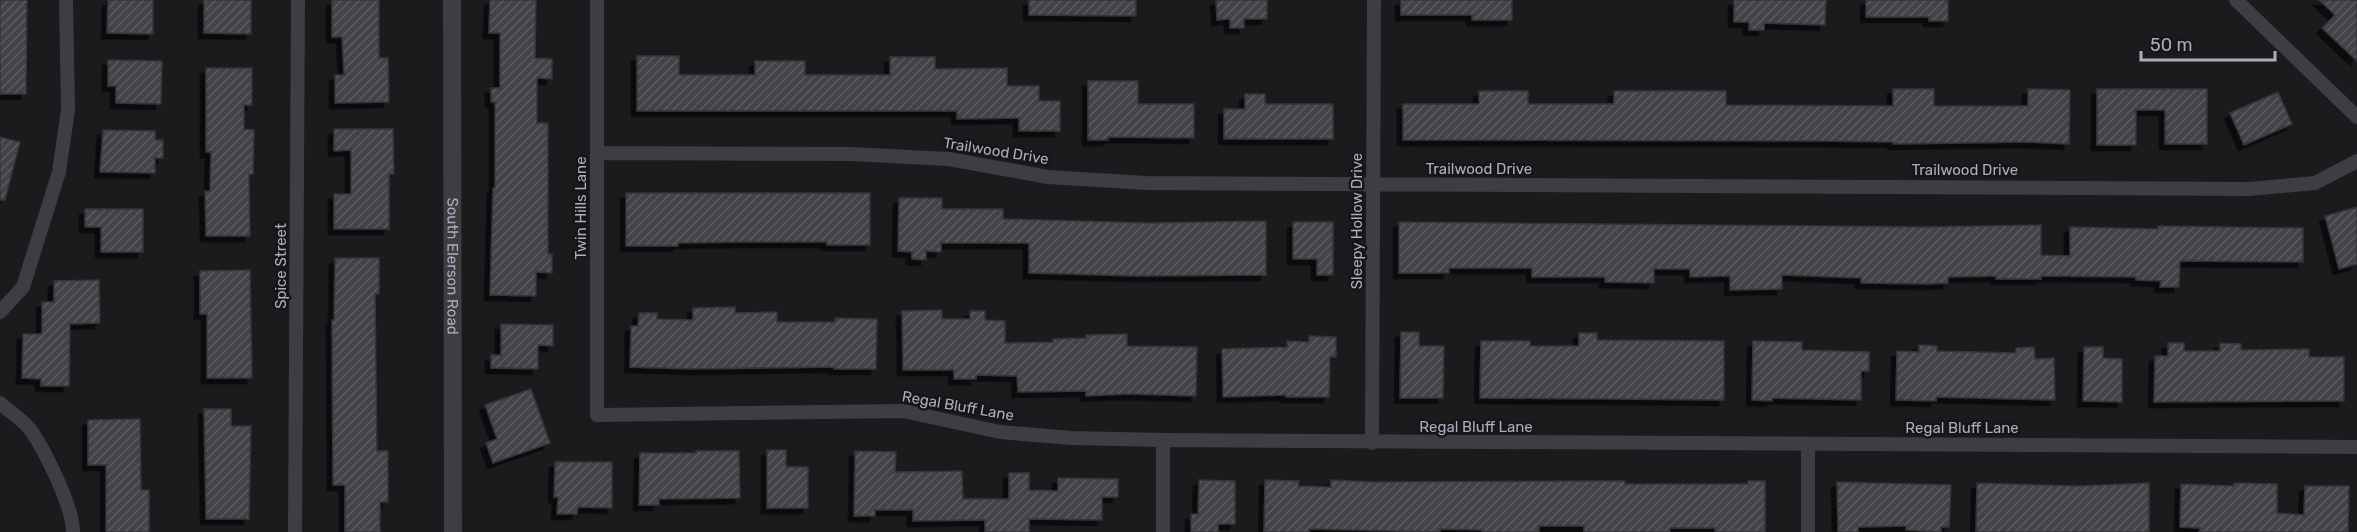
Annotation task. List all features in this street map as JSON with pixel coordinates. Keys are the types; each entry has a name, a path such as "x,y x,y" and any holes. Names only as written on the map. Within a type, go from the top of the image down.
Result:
{"street":[{"path":"0,312 23,287 59,172 68,110 66,0"},
{"name":"Spice Street","path":"295,532 298,0"},
{"name":"South Elerson Road","path":"452,0 453,532"},
{"name":"Twin Hills Lane","path":"597,0 597,415"},
{"name":"Sleepy Hollow Drive","path":"1372,443 1374,0"},
{"path":"2236,0 2357,117"},
{"name":"Trailwood Drive","path":"597,153 851,154 949,159 1048,177 1146,183 2248,189 2315,183 2357,161"},
{"path":"0,403 31,430 55,476 73,522 73,532"},
{"name":"Regal Bluff Lane","path":"597,415 903,411 1000,432 1071,438 1163,441 2357,447"},
{"path":"1163,441 1163,532"},
{"path":"1808,444 1808,532"}],"building":[{"path":"0,0 27,0 26,94 0,94"},
{"path":"108,0 153,0 153,34 107,33"},
{"path":"204,0 251,0 251,34 204,33"},
{"path":"332,0 379,0 379,58 388,58 389,102 335,103 335,75 344,75 342,37 332,37"},
{"path":"490,0 536,0 535,58 552,59 552,79 537,78 537,123 548,123 548,254 552,254 552,273 536,272 536,296 490,295 493,188 495,188 495,102 491,102 491,88 500,88 500,33 489,33"},
{"path":"1029,0 1136,0 1136,16 1029,15"},
{"path":"1216,0 1267,0 1267,19 1244,19 1244,28 1230,28 1230,19 1217,20"},
{"path":"1401,0 1512,0 1512,20 1472,20 1472,15 1401,15"},
{"path":"1734,0 1826,0 1825,25 1764,23 1764,30 1749,30 1749,22 1734,22"},
{"path":"1866,0 1948,0 1948,21 1929,21 1929,17 1866,17"},
{"path":"2319,0 2357,0 2357,61 2322,28 2335,15"},
{"path":"637,56 679,56 679,75 755,75 755,61 805,61 805,75 890,75 890,57 935,57 935,69 1007,68 1007,86 1039,86 1039,101 1060,101 1060,131 1019,131 1019,118 957,119 957,111 637,111"},
{"path":"108,60 162,61 161,104 116,103 116,86 108,86"},
{"path":"206,68 252,68 252,105 244,105 244,129 254,130 253,174 249,174 250,236 206,236 205,191 210,191 211,152 206,152"},
{"path":"1088,81 1138,81 1138,104 1194,104 1194,138 1108,137 1108,140 1088,140"},
{"path":"1893,89 1934,89 1934,106 2028,106 2028,89 2070,90 2069,144 1403,140 1403,104 1479,104 1479,91 1528,91 1528,104 1614,104 1614,91 1726,91 1726,105 1893,106"},
{"path":"2097,89 2207,89 2207,144 2165,144 2165,110 2136,110 2136,145 2097,145"},
{"path":"2278,92 2292,124 2244,145 2230,113"},
{"path":"1245,94 1265,94 1265,104 1333,104 1333,139 1224,139 1224,109 1245,109"},
{"path":"334,129 393,129 394,174 389,174 389,229 334,229 334,194 351,194 351,150 334,151"},
{"path":"103,130 155,131 155,140 163,140 163,158 155,158 155,173 100,172"},
{"path":"0,137 20,142 5,200 0,200"},
{"path":"626,193 870,193 870,245 827,245 827,242 744,242 626,246"},
{"path":"899,198 942,198 942,209 1003,209 1003,219 1149,223 1266,221 1266,275 1137,276 1029,273 1029,243 941,243 941,252 926,251 926,260 912,259 912,252 898,251"},
{"path":"2357,207 2357,264 2339,269 2325,216"},
{"path":"85,209 143,209 143,252 101,252 101,227 85,227"},
{"path":"1293,222 1333,222 1333,275 1317,275 1317,259 1293,259"},
{"path":"1399,222 1925,227 2041,225 2041,255 2070,256 2070,227 2303,228 2303,262 2180,261 2179,287 2160,287 2161,281 2136,280 2136,277 2041,276 2041,279 1996,279 1996,276 1948,277 1948,283 1927,284 1861,283 1861,278 1782,275 1782,289 1730,290 1730,276 1690,277 1690,269 1654,269 1654,283 1605,282 1605,277 1532,277 1532,268 1449,268 1449,273 1399,273"},
{"path":"335,258 379,258 379,294 375,294 377,451 388,451 388,502 380,502 380,532 345,532 345,485 333,485 332,320 334,320"},
{"path":"250,270 252,378 207,378 207,314 200,314 200,271"},
{"path":"99,280 100,323 70,324 69,386 41,386 41,379 22,378 23,334 42,334 42,302 54,302 54,281"},
{"path":"735,307 735,313 777,312 777,322 835,322 835,318 877,319 876,369 630,367 631,326 638,326 639,313 657,313 657,319 693,320 693,308"},
{"path":"942,310 942,319 970,319 970,311 985,311 985,320 1005,321 1005,343 1053,342 1053,339 1086,338 1086,335 1127,334 1127,346 1197,347 1196,396 1128,394 1086,396 1086,391 1018,392 1017,376 976,375 976,379 954,379 954,370 903,370 902,311"},
{"path":"501,324 553,325 553,346 538,345 538,369 491,368 491,355 501,355"},
{"path":"1401,332 1419,332 1419,346 1444,346 1443,398 1400,398"},
{"path":"1579,333 1597,333 1597,340 1724,341 1724,400 1480,398 1481,341 1530,341 1530,346 1579,346"},
{"path":"1309,336 1336,337 1336,357 1330,357 1329,397 1286,397 1286,395 1223,397 1222,349 1287,347 1287,341 1309,342"},
{"path":"1753,341 1802,342 1802,350 1869,352 1869,371 1861,371 1861,400 1772,398 1772,401 1752,400"},
{"path":"2168,343 2184,343 2184,351 2220,351 2220,343 2241,344 2241,350 2309,349 2309,357 2344,357 2344,401 2154,402 2155,356 2168,356"},
{"path":"1919,345 1937,346 1937,351 2016,353 2016,348 2034,347 2035,359 2054,358 2055,400 1936,397 1936,401 1896,400 1897,351 1919,352"},
{"path":"2084,347 2103,347 2103,358 2122,359 2122,402 2083,401"},
{"path":"531,389 550,443 493,463 486,443 497,439 485,405"},
{"path":"204,409 231,409 231,426 251,426 249,519 206,519"},
{"path":"140,419 141,490 149,490 149,532 106,532 106,465 88,465 88,420"},
{"path":"767,450 786,450 786,467 808,467 808,508 767,508"},
{"path":"696,451 739,451 740,498 659,499 659,505 639,505 640,453 696,453"},
{"path":"855,451 896,452 895,472 962,471 963,499 1009,499 1009,473 1029,473 1029,490 1058,491 1058,478 1118,479 1118,497 1102,497 1102,520 1029,519 1029,532 985,532 985,520 913,521 913,510 875,510 875,516 854,516"},
{"path":"555,462 612,462 612,508 578,507 577,514 557,514 558,497 554,497"},
{"path":"1199,480 1235,481 1235,524 1218,524 1218,532 1191,532 1191,514 1198,514"},
{"path":"1265,480 1299,481 1298,486 1331,487 1331,480 1375,482 1625,481 1625,484 1748,484 1748,481 1765,481 1765,532 1715,532 1715,528 1670,528 1670,532 1584,532 1584,526 1539,526 1539,532 1309,529 1309,532 1264,532"},
{"path":"1837,482 1951,485 1949,527 1941,527 1941,532 1906,530 1906,526 1858,527 1858,532 1838,532"},
{"path":"1977,483 2078,486 2149,483 2149,532 1976,532"},
{"path":"2234,483 2277,484 2277,513 2304,515 2305,486 2349,486 2348,532 2199,532 2200,528 2180,527 2181,484 2234,486"}]}
